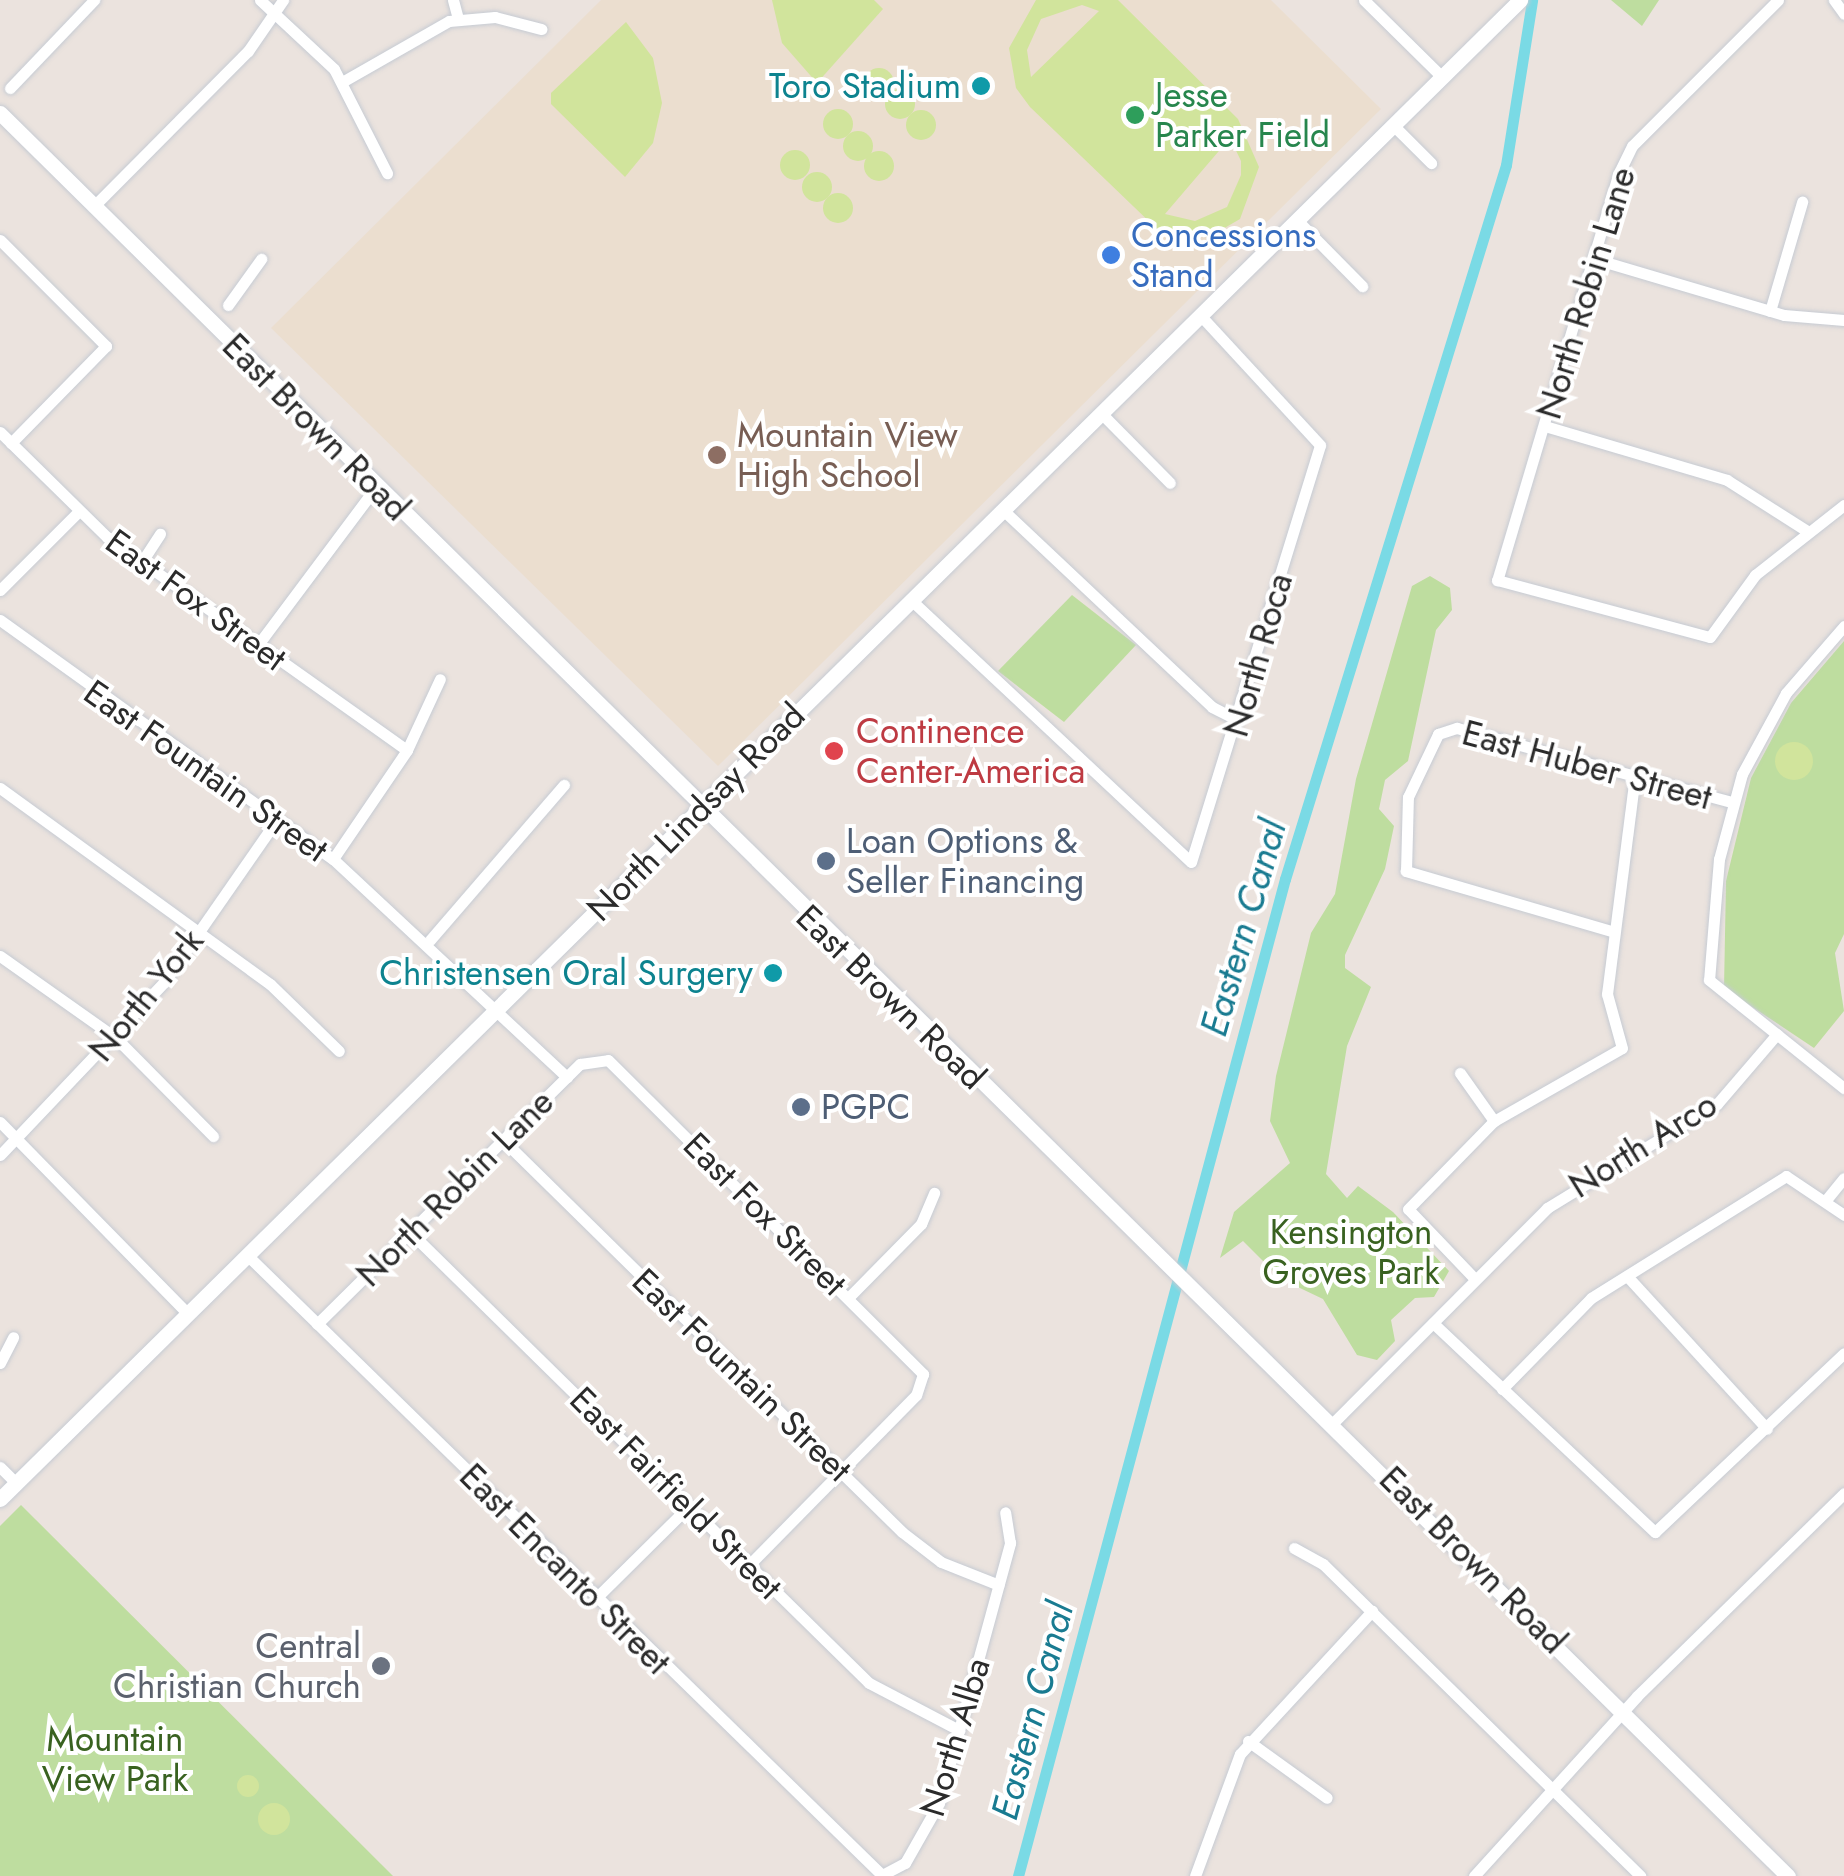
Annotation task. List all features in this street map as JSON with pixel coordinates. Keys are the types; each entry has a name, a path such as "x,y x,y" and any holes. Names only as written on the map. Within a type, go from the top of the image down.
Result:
{"main road":[{"name":"North Lindsay Road","path":"0,1499 1517,3"},
{"name":"East Brown Road","path":"0,113 700,808 1335,1422 1788,1876"}],"street":[{"path":"10,88 94,0"},
{"path":"260,0 280,6 342,82 387,173"},
{"path":"453,0 458,19"},
{"name":"North Robin Lane","path":"1778,0 1632,146 1498,580 1710,637 1755,575 1807,531"},
{"path":"1834,0 1844,14"},
{"path":"1373,3 1442,77"},
{"path":"94,206 280,6"},
{"path":"342,82 458,19 541,29"},
{"path":"1394,125 1431,163"},
{"path":"1770,311 1802,202"},
{"path":"1297,220 1362,286"},
{"path":"0,240 106,346 10,443"},
{"path":"1595,258 1770,311 1844,320"},
{"path":"228,305 261,259"},
{"name":"North Roca","path":"911,600 1191,862 1320,445 1200,315"},
{"path":"1101,413 1170,484"},
{"path":"1545,426 1727,480 1807,531 1844,505"},
{"name":"East Fox Street","path":"0,432 79,511 141,562 408,750"},
{"path":"257,646 376,486"},
{"path":"1002,510 1212,708 1238,720"},
{"path":"0,590 79,511"},
{"path":"141,562 160,534"},
{"name":"East Fountain Street","path":"0,620 276,822 334,859 430,940 498,1008"},
{"path":"1844,626 1777,705 1732,802 1709,985 1844,1088"},
{"path":"334,859 408,750 440,680"},
{"name":"East Huber Street","path":"1611,931 1406,871 1408,797 1442,730 1732,802"},
{"path":"1474,1278 1408,1209 1494,1120 1622,1048 1607,994 1611,931 1635,776"},
{"path":"430,940 564,786"},
{"path":"0,788 199,930 339,1050"},
{"name":"North York","path":"0,1156 116,1038 276,822"},
{"path":"0,956 116,1038 214,1136"},
{"path":"498,1008 567,1077"},
{"name":"North Arco","path":"1335,1422 1474,1278 1574,1185 1717,1104 1777,1034"},
{"name":"North Robin Lane","path":"317,1324 567,1077 597,1057"},
{"name":"East Fox Street","path":"597,1057 849,1296 923,1380 840,1472"},
{"path":"1460,1072 1494,1120"},
{"path":"0,1122 188,1314"},
{"name":"East Fountain Street","path":"503,1140 926,1552 999,1585"},
{"path":"1502,1389 1591,1298 1786,1176 1844,1215"},
{"path":"1826,1200 1844,1178"},
{"path":"849,1296 920,1224 934,1194"},
{"name":"East Fairfield Street","path":"410,1232 880,1692 959,1730"},
{"name":"East Encanto Street","path":"246,1255 870,1868 888,1875"},
{"path":"1627,1276 1767,1430"},
{"path":"1432,1322 1655,1532 1844,1353"},
{"path":"0,1363 14,1338"},
{"path":"0,1467 16,1483"},
{"path":"748,1565 840,1472"},
{"path":"1474,1876 1553,1787 1844,1493"},
{"path":"596,1599 688,1506"},
{"name":"North Alba","path":"888,1875 928,1827 1010,1543 1005,1512"},
{"path":"1294,1548 1372,1611 1642,1876"},
{"path":"1195,1876 1218,1797 1248,1742 1372,1611"},
{"path":"1248,1742 1327,1798"}],"shaded area":[{"name":"Mountain View High School","path":"601,0 1271,0 1381,109 718,766 271,328"}],"green space":[{"path":"772,0 874,0 883,9 817,83 782,43"},
{"path":"1036,0 1118,0 1238,119 1259,167 1240,219 1209,237 1159,231 1030,107 1016,88 1009,48","holes":["1082,5 1099,11 1031,77 1027,50 1041,19","1230,138 1241,161 1241,175 1227,207 1195,221 1165,214"]},
{"path":"1611,0 1659,0 1642,26"},
{"path":"626,22 653,58 662,103 653,143 625,177 551,104 551,93"},
{"path":"879,68 890,72 894,83 890,94 879,98 868,94 864,83 868,72"},
{"path":"900,89 911,93 915,104 911,115 900,119 889,115 885,104 889,93"},
{"path":"838,109 849,113 853,124 849,135 838,139 827,135 823,124 827,113"},
{"path":"921,110 932,114 936,125 932,136 921,140 910,136 906,125 910,114"},
{"path":"858,131 869,135 873,146 869,157 858,161 847,157 843,146 847,135"},
{"path":"795,150 806,154 810,165 806,176 795,180 784,176 780,165 784,154"},
{"path":"879,151 890,155 894,166 890,177 879,181 868,177 864,166 868,155"},
{"path":"817,172 828,176 832,187 828,198 817,202 806,198 802,187 806,176"},
{"path":"838,193 849,197 853,208 849,219 838,223 827,219 823,208 827,197"},
{"name":"Kensington Groves Park","path":"1430,576 1450,588 1452,610 1436,630 1408,761 1385,780 1379,809 1394,826 1385,869 1345,955 1345,968 1371,987 1347,1046 1326,1174 1347,1198 1358,1186 1393,1212 1449,1271 1434,1297 1415,1298 1391,1320 1395,1341 1377,1360 1357,1355 1323,1299 1281,1279 1243,1241 1220,1258 1234,1212 1290,1163 1270,1121 1276,1076 1311,933 1335,894 1356,779 1412,586"},
{"path":"1072,595 1136,645 1064,722 998,671"},
{"path":"1844,641 1844,934 1835,953 1844,1011 1814,1048 1724,988 1726,881 1751,778 1791,703"},
{"path":"1794,742 1808,747 1813,761 1808,775 1794,780 1780,775 1775,761 1780,747"},
{"name":"Mountain View Park","path":"21,1505 393,1876 0,1876 0,1526"},
{"path":"244,1775 252,1775 259,1786 252,1797 244,1797 237,1790 237,1782"},
{"path":"274,1803 285,1808 290,1819 285,1830 274,1835 263,1830 258,1819 263,1808"}],"waterway":[{"name":"Eastern Canal","path":"1018,1876 1285,879 1506,165 1532,0"}],"place":[{"name":"Toro Stadium","path":"981,86"},
{"name":"Jesse Parker Field","path":"1135,115"},
{"name":"Concessions Stand","path":"1111,255"},
{"name":"Mountain View High School","path":"717,455"},
{"name":"Continence Center-America","path":"834,751"},
{"name":"Loan Options & Seller Financing","path":"826,861"},
{"name":"Christensen Oral Surgery","path":"773,973"},
{"name":"PGPC","path":"801,1107"},
{"name":"Central Christian Church","path":"381,1666"}]}
